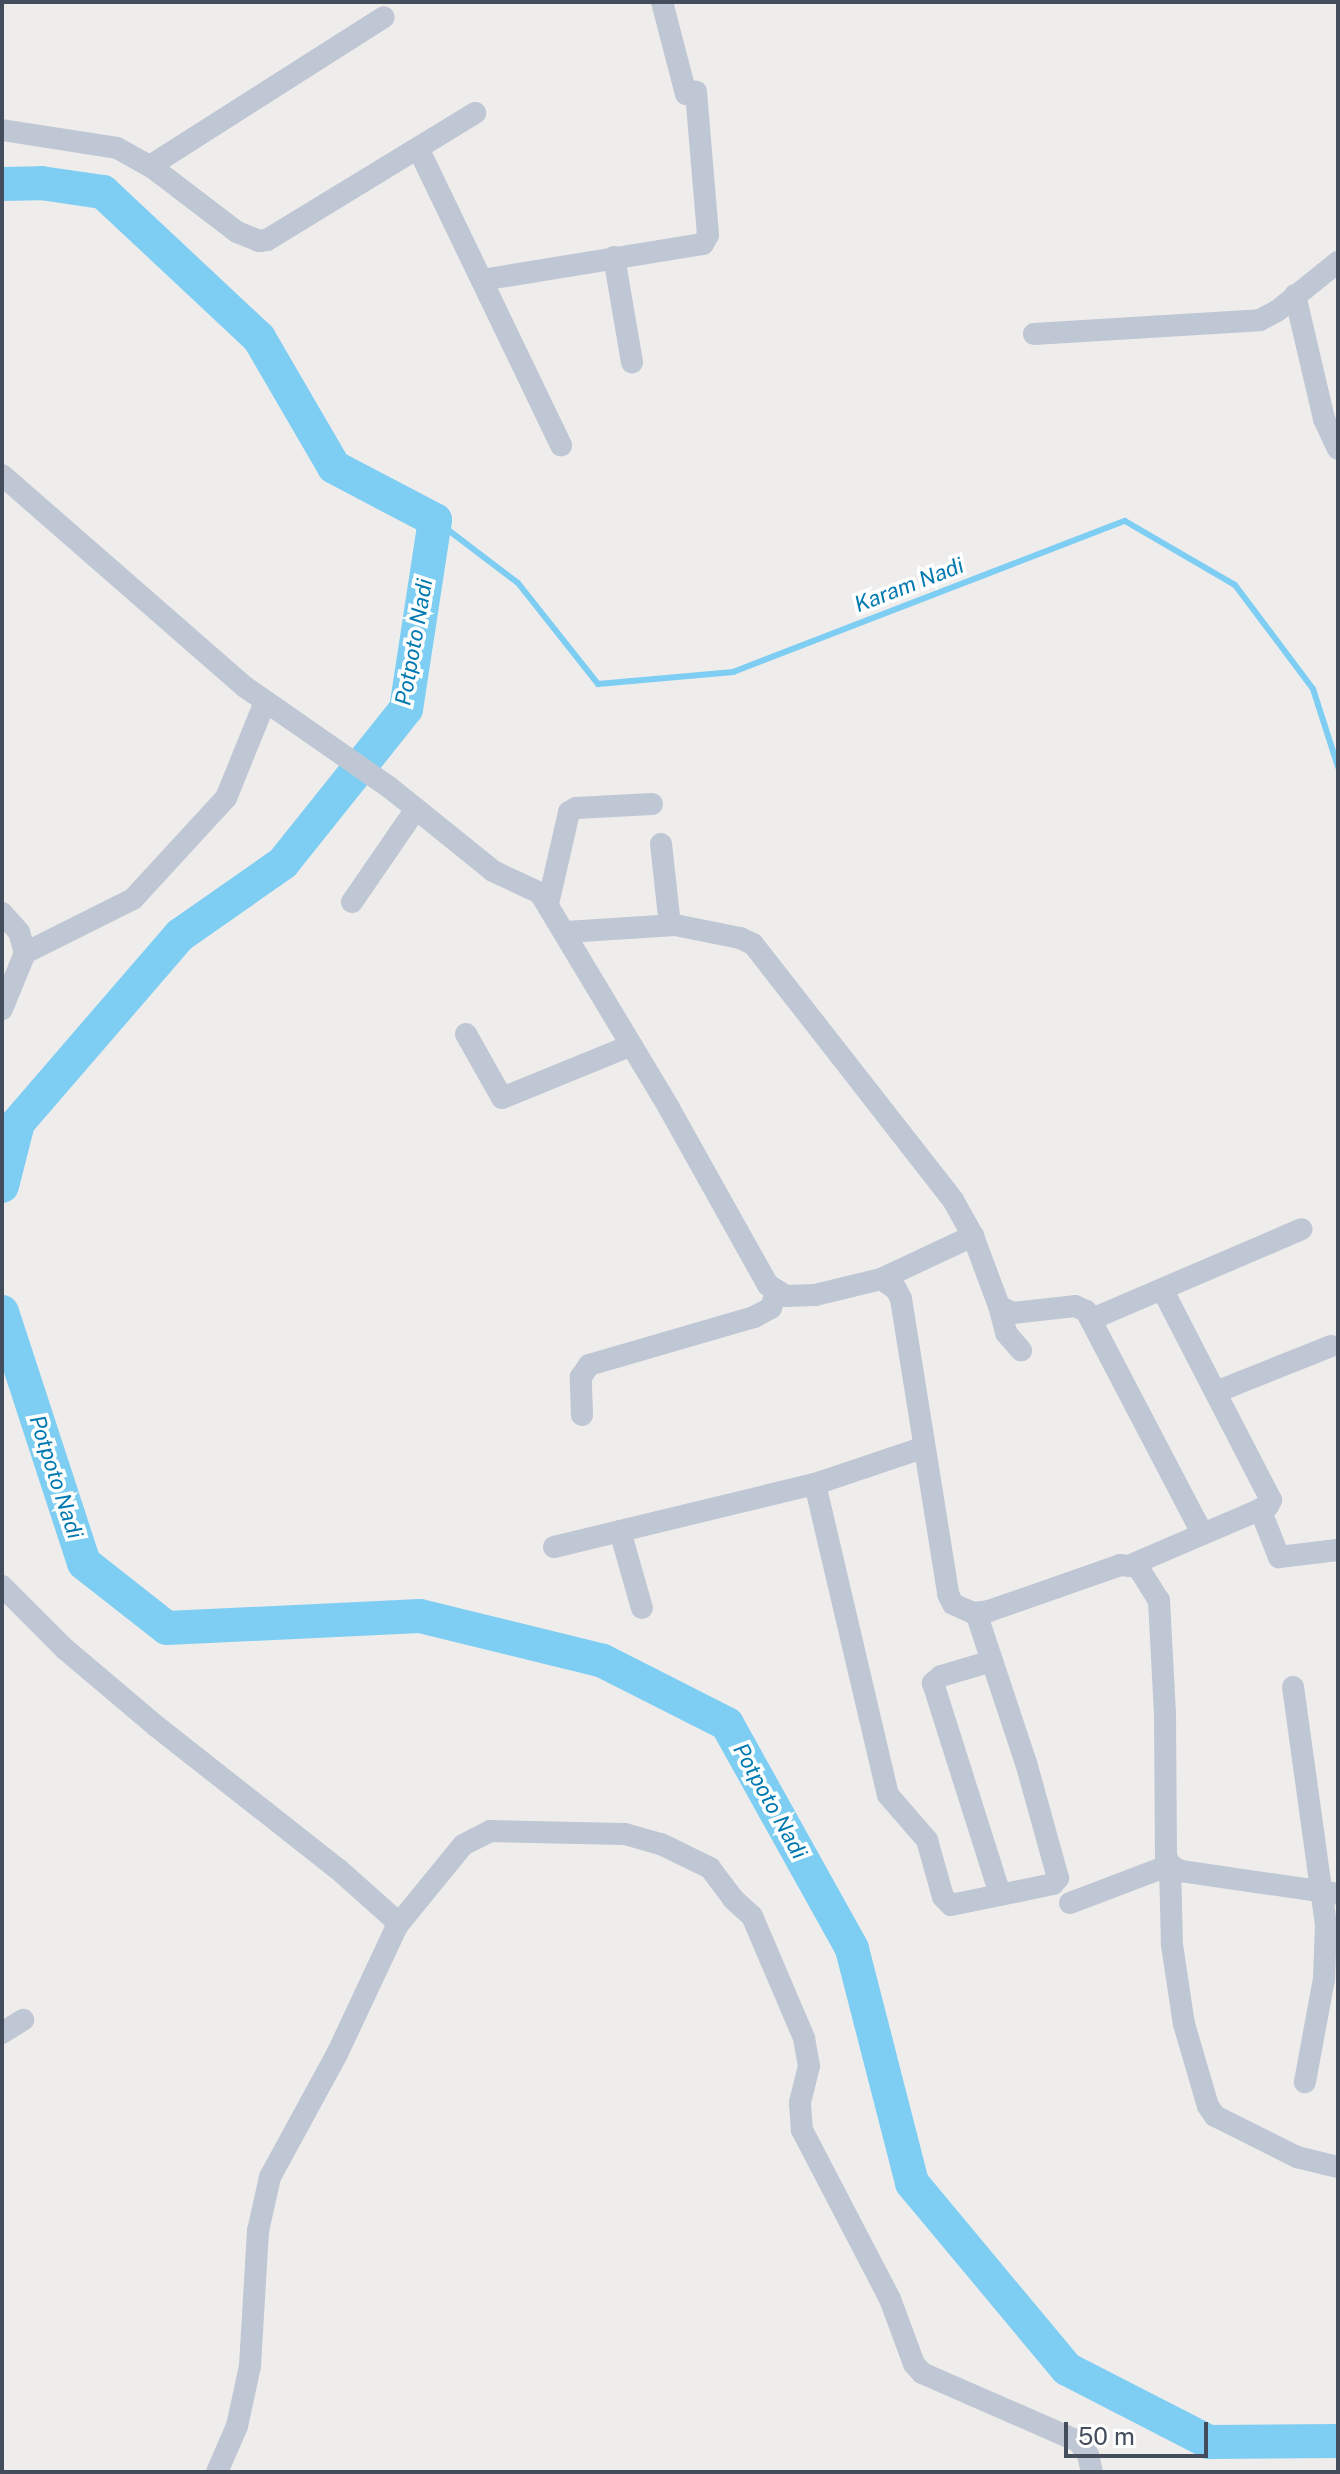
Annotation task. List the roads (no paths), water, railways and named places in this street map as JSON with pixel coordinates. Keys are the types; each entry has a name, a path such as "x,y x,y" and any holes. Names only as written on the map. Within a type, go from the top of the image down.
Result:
{"street":[{"path":"482,280 698,245 707,240 691,93 662,2"},
{"path":"150,166 384,17"},
{"path":"2,130 117,148 150,166 237,232 259,241 267,240 475,113"},
{"path":"418,148 561,445"},
{"path":"614,257 632,362"},
{"path":"1034,334 1260,320 1277,311 1338,262"},
{"path":"1295,295 1324,419 1338,449"},
{"path":"2,475 265,702 389,787 493,871 536,889 566,932 768,1285 776,1292 802,1297 881,1279 973,1236"},
{"path":"25,953 133,899 226,798 265,702"},
{"path":"548,904 569,812 576,808 652,804"},
{"path":"352,902 416,809"},
{"path":"661,844 670,925"},
{"path":"2,913 19,932 25,953 2,1009"},
{"path":"566,932 670,925 740,938 759,949 953,1200 973,1236 1006,1333 1021,1350"},
{"path":"466,1034 502,1098 632,1045"},
{"path":"1092,1319 1302,1229"},
{"path":"881,1279 891,1283 901,1299 922,1448 948,1594 963,1611 976,1613 1120,1565 1133,1564 1270,1503 1270,1496 1162,1289"},
{"path":"582,1415 581,1377 589,1365 754,1317 771,1308 776,1292"},
{"path":"999,1306 1012,1313 1079,1306 1092,1319 1202,1533"},
{"path":"1216,1392 1331,1346"},
{"path":"554,1547 815,1484 922,1448"},
{"path":"815,1484 888,1795 927,1840 945,1902 951,1905 1006,1898 1053,1884 1058,1876 976,1613"},
{"path":"1260,1509 1279,1557 1338,1550"},
{"path":"620,1531 642,1608"},
{"path":"1133,1564 1143,1571 1159,1600 1165,1713 1166,1856 1170,1865 1172,1938 1184,2024 1208,2106 1215,2116 1240,2130 1304,2159 1338,2167"},
{"path":"2,1586 65,1649 374,1900 395,1922"},
{"path":"992,1661 941,1676 933,1683 1006,1898"},
{"path":"1293,1687 1329,1892 1324,1979 1305,2082"},
{"path":"217,2472 237,2426 250,2366 258,2231 270,2177 337,2054 395,1922 463,1845 490,1831 625,1834 661,1844 710,1868 733,1899 752,1916 804,2038 809,2066 799,2113 802,2130 885,2290 914,2364 922,2373 1078,2441 1088,2455 1092,2472"},
{"path":"1070,1903 1170,1865 1181,1871 1329,1892"},
{"path":"2,2033 23,2020"}],"waterway":[{"name":"Potpoto Nadi","path":"2,184 41,183 103,192 259,338 334,467 435,520 406,709 283,863 180,935 18,1123 2,1186"},
{"name":"Karam Nadi","path":"435,520 518,583 598,684 733,672 1125,521 1235,585 1313,689 1338,767"},
{"name":"Potpoto Nadi","path":"2,1312 84,1563 167,1628 420,1616 603,1661 727,1724 852,1949 912,2183 1067,2369 1209,2442 1338,2441"}]}
